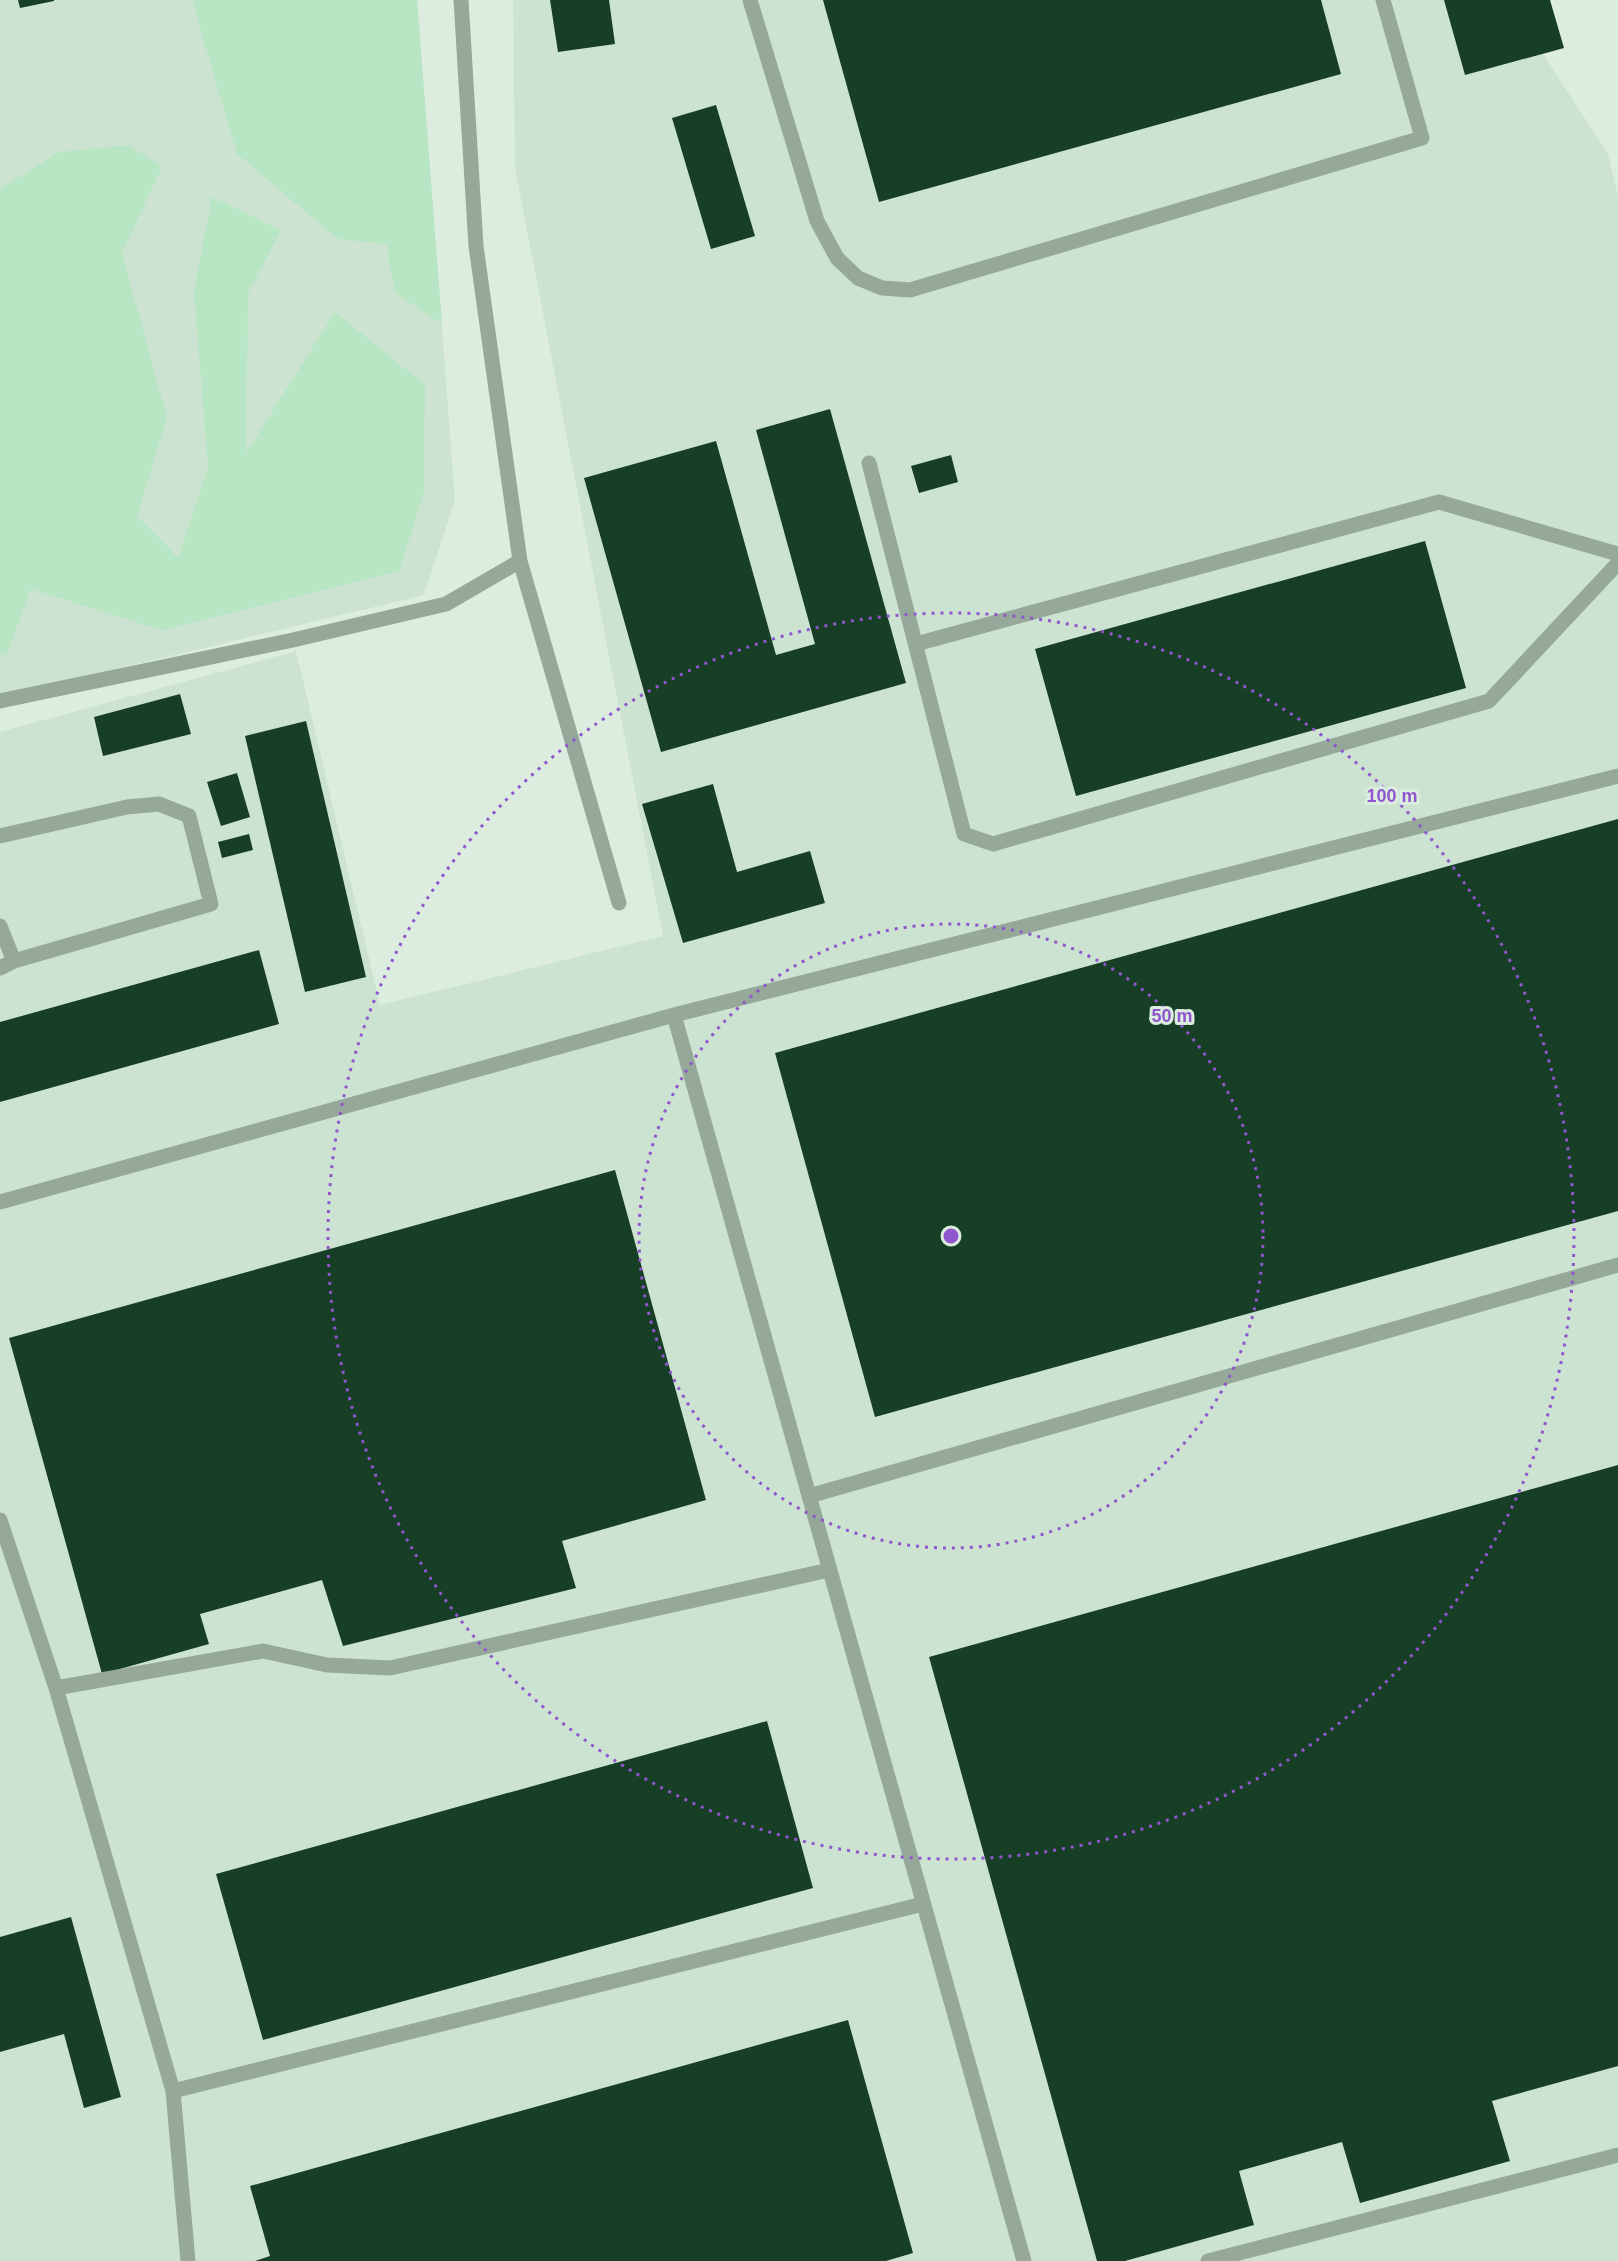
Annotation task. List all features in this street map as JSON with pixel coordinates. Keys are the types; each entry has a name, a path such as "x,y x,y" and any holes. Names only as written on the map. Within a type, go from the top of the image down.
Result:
{"street":[{"path":"461,0 476,246 520,561 619,903"},
{"path":"750,0 817,221 837,258 858,278 882,288 910,290 1422,138 1383,0"},
{"path":"869,463 964,834 993,844 1489,701 1618,563"},
{"path":"915,644 1439,502 1618,554"},
{"path":"0,701 293,640 446,604 520,561"},
{"path":"0,1202 674,1015 1618,776"},
{"path":"0,836 127,807 159,804 189,816 211,904 7,964 0,926"},
{"path":"674,1015 1024,2261"},
{"path":"809,1496 1618,1265"},
{"path":"0,1520 56,1688 173,2091 188,2261"},
{"path":"56,1688 263,1651 327,1665 390,1668 829,1570"},
{"path":"173,2091 922,1904"},
{"path":"1208,2261 1618,2156"}],"shaded area":[{"path":"0,0 417,0 455,500 424,595 0,697"},
{"path":"513,0 1550,0 1564,48 1543,54 1608,154 1618,198 1618,2261 0,2261 0,732 296,651 380,1005 663,936 515,168"}],"green space":[{"path":"192,0 417,0 442,324 395,293 386,244 338,239 237,154"},
{"path":"129,145 162,167 122,253 167,418 137,516 178,558 208,468 194,291 212,197 281,230 248,293 246,453 335,312 425,385 424,492 399,571 161,630 31,589 7,654 0,656 0,189 59,152"}],"building":[{"path":"18,0 54,0 54,1 20,8"},
{"path":"550,0 609,0 615,44 558,52"},
{"path":"823,0 1321,0 1341,74 879,202"},
{"path":"1444,0 1550,0 1564,48 1465,75"},
{"path":"716,105 755,236 711,249 672,118"},
{"path":"830,409 906,683 661,752 584,478 716,441 776,655 815,644 756,430"},
{"path":"951,455 958,482 919,493 911,466"},
{"path":"1425,541 1466,688 1076,796 1035,649"},
{"path":"180,694 191,734 103,756 94,717"},
{"path":"306,721 366,977 305,992 245,736"},
{"path":"237,773 250,817 221,826 207,782"},
{"path":"713,784 737,872 810,851 825,903 683,943 642,804"},
{"path":"1618,819 1618,1211 875,1417 775,1053"},
{"path":"249,834 253,850 222,858 218,842"},
{"path":"259,950 279,1024 0,1102 0,1022"},
{"path":"615,1170 706,1500 562,1541 576,1588 343,1646 322,1580 200,1614 209,1644 102,1674 9,1338"},
{"path":"1618,1465 1618,2066 1492,2101 1510,2161 1360,2203 1342,2142 1239,2171 1254,2225 1125,2261 1097,2261 929,1657"},
{"path":"767,1721 813,1888 263,2040 216,1874"},
{"path":"71,1917 121,2097 84,2108 64,2034 0,2052 0,1937"},
{"path":"848,2020 913,2253 886,2261 255,2261 270,2256 250,2186"}]}
